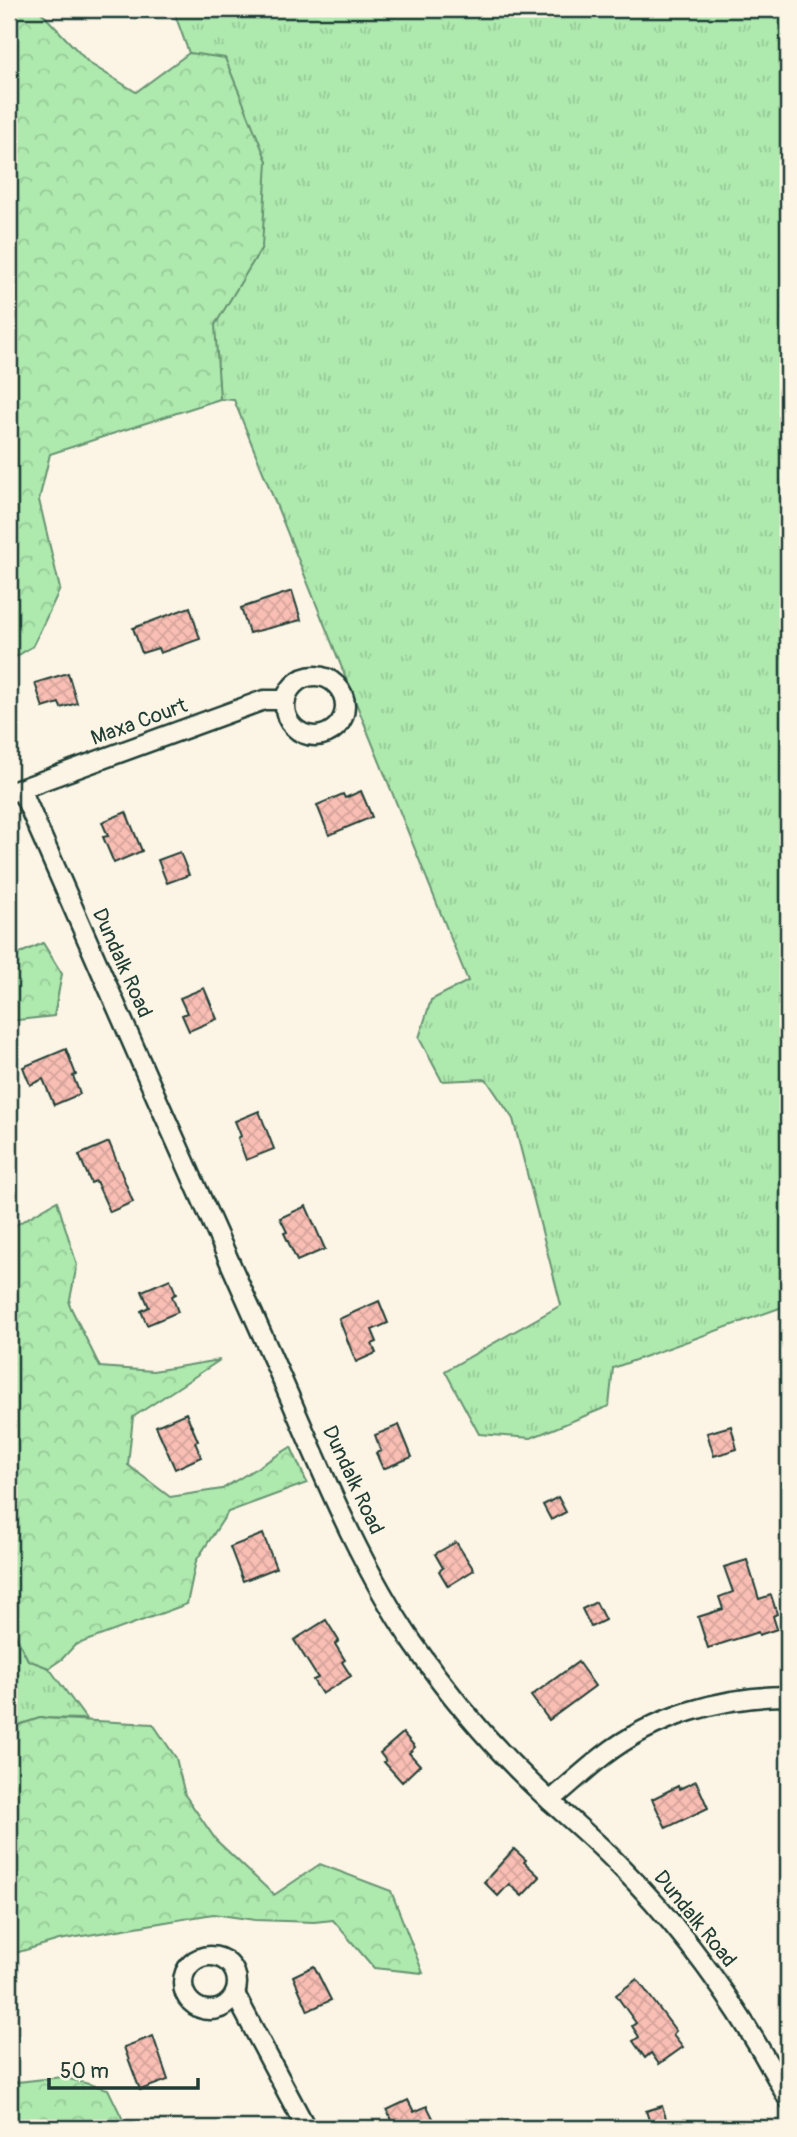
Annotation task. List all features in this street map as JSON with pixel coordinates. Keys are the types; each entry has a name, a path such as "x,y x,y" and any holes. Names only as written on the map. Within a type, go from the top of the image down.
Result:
{"street":[{"name":"Maxa Court","path":"15,791 264,700 286,700"},
{"name":"Dundalk Road","path":"15,791 356,1543 395,1613 426,1660 484,1733 550,1801 617,1862 662,1911 699,1957 752,2035 788,2099"},
{"path":"550,1801 604,1755 664,1721 716,1704 767,1696 788,1696"},
{"path":"235,1993 306,2128"}],"green space":[{"path":"9,9 38,9 89,63 136,92 189,53 225,58 267,161 262,247 215,325 220,399 50,454 39,500 60,589 33,646 9,661 9,363 12,361 9,352"},
{"path":"173,9 788,9 788,1305 613,1368 609,1406 531,1438 479,1434 445,1371 561,1305 513,1119 486,1079 442,1081 419,1038 431,1000 468,981 234,400 220,399 214,325 262,247 225,59 189,53"},
{"path":"43,943 62,974 54,1016 9,1021 9,958"},
{"path":"57,1201 77,1265 69,1304 100,1367 153,1371 220,1360 133,1417 128,1465 170,1497 222,1489 291,1447 307,1483 228,1512 196,1561 187,1604 75,1645 49,1668 28,1660 9,1622 9,1229"},
{"path":"9,1622 28,1660 49,1668 86,1719 40,1718 9,1728"},
{"path":"40,1718 153,1724 176,1758 185,1795 216,1840 274,1895 320,1864 391,1891 423,1973 374,1968 333,1920 255,1920 213,1914 59,1940 9,1955 9,1728"},
{"path":"62,2077 108,2089 127,2128 9,2128 9,2083"}],"building":[{"path":"292,591 301,620 249,633 241,608"},
{"path":"190,607 200,639 160,653 158,648 142,653 133,628"},
{"path":"68,673 77,703 61,708 59,703 43,708 35,683"},
{"path":"361,791 372,817 329,835 317,805 343,794 345,798"},
{"path":"126,812 142,851 114,863 103,837 108,836 102,822"},
{"path":"180,852 189,875 167,883 158,860"},
{"path":"204,988 217,1019 189,1031 182,1015 187,1013 180,998"},
{"path":"66,1049 80,1094 54,1105 43,1079 30,1085 23,1067"},
{"path":"259,1111 274,1149 246,1160 235,1121"},
{"path":"109,1142 133,1202 110,1212 96,1181 91,1183 79,1155"},
{"path":"306,1206 325,1249 297,1261 280,1218"},
{"path":"170,1279 176,1294 172,1296 178,1312 147,1325 141,1311 149,1307 142,1291"},
{"path":"379,1301 388,1323 372,1330 377,1342 372,1344 376,1353 356,1362 339,1319"},
{"path":"186,1413 198,1441 195,1442 201,1457 175,1469 156,1426"},
{"path":"399,1425 412,1457 383,1469 376,1453 381,1451 375,1435"},
{"path":"731,1426 737,1449 714,1456 707,1433"},
{"path":"558,1497 566,1512 551,1520 543,1505"},
{"path":"263,1534 276,1568 243,1581 230,1547"},
{"path":"456,1542 474,1570 448,1586 439,1571 443,1568 435,1554"},
{"path":"747,1560 759,1599 771,1595 777,1614 773,1616 777,1629 759,1635 758,1632 708,1648 698,1617 723,1609 719,1597 733,1592 724,1567"},
{"path":"596,1602 605,1620 591,1627 582,1609"},
{"path":"326,1620 339,1641 335,1644 351,1676 322,1694 313,1680 318,1678 294,1640"},
{"path":"578,1662 595,1686 549,1720 531,1696"},
{"path":"403,1733 415,1747 409,1753 420,1765 402,1782 384,1762 386,1761 380,1753"},
{"path":"696,1781 708,1808 666,1828 652,1799 678,1786 679,1789"},
{"path":"514,1849 540,1877 522,1896 509,1884 498,1896 484,1882"},
{"path":"314,1966 331,2000 308,2011 293,1976"},
{"path":"637,1979 676,2031 673,2034 683,2047 659,2064 651,2053 645,2058 633,2041 639,2037 632,2026 636,2023 616,1995"},
{"path":"153,2036 168,2080 140,2090 124,2047"},
{"path":"408,2100 414,2112 427,2106 438,2128 379,2128 393,2122 387,2110"},
{"path":"662,2106 667,2121 651,2126 646,2111"}]}
